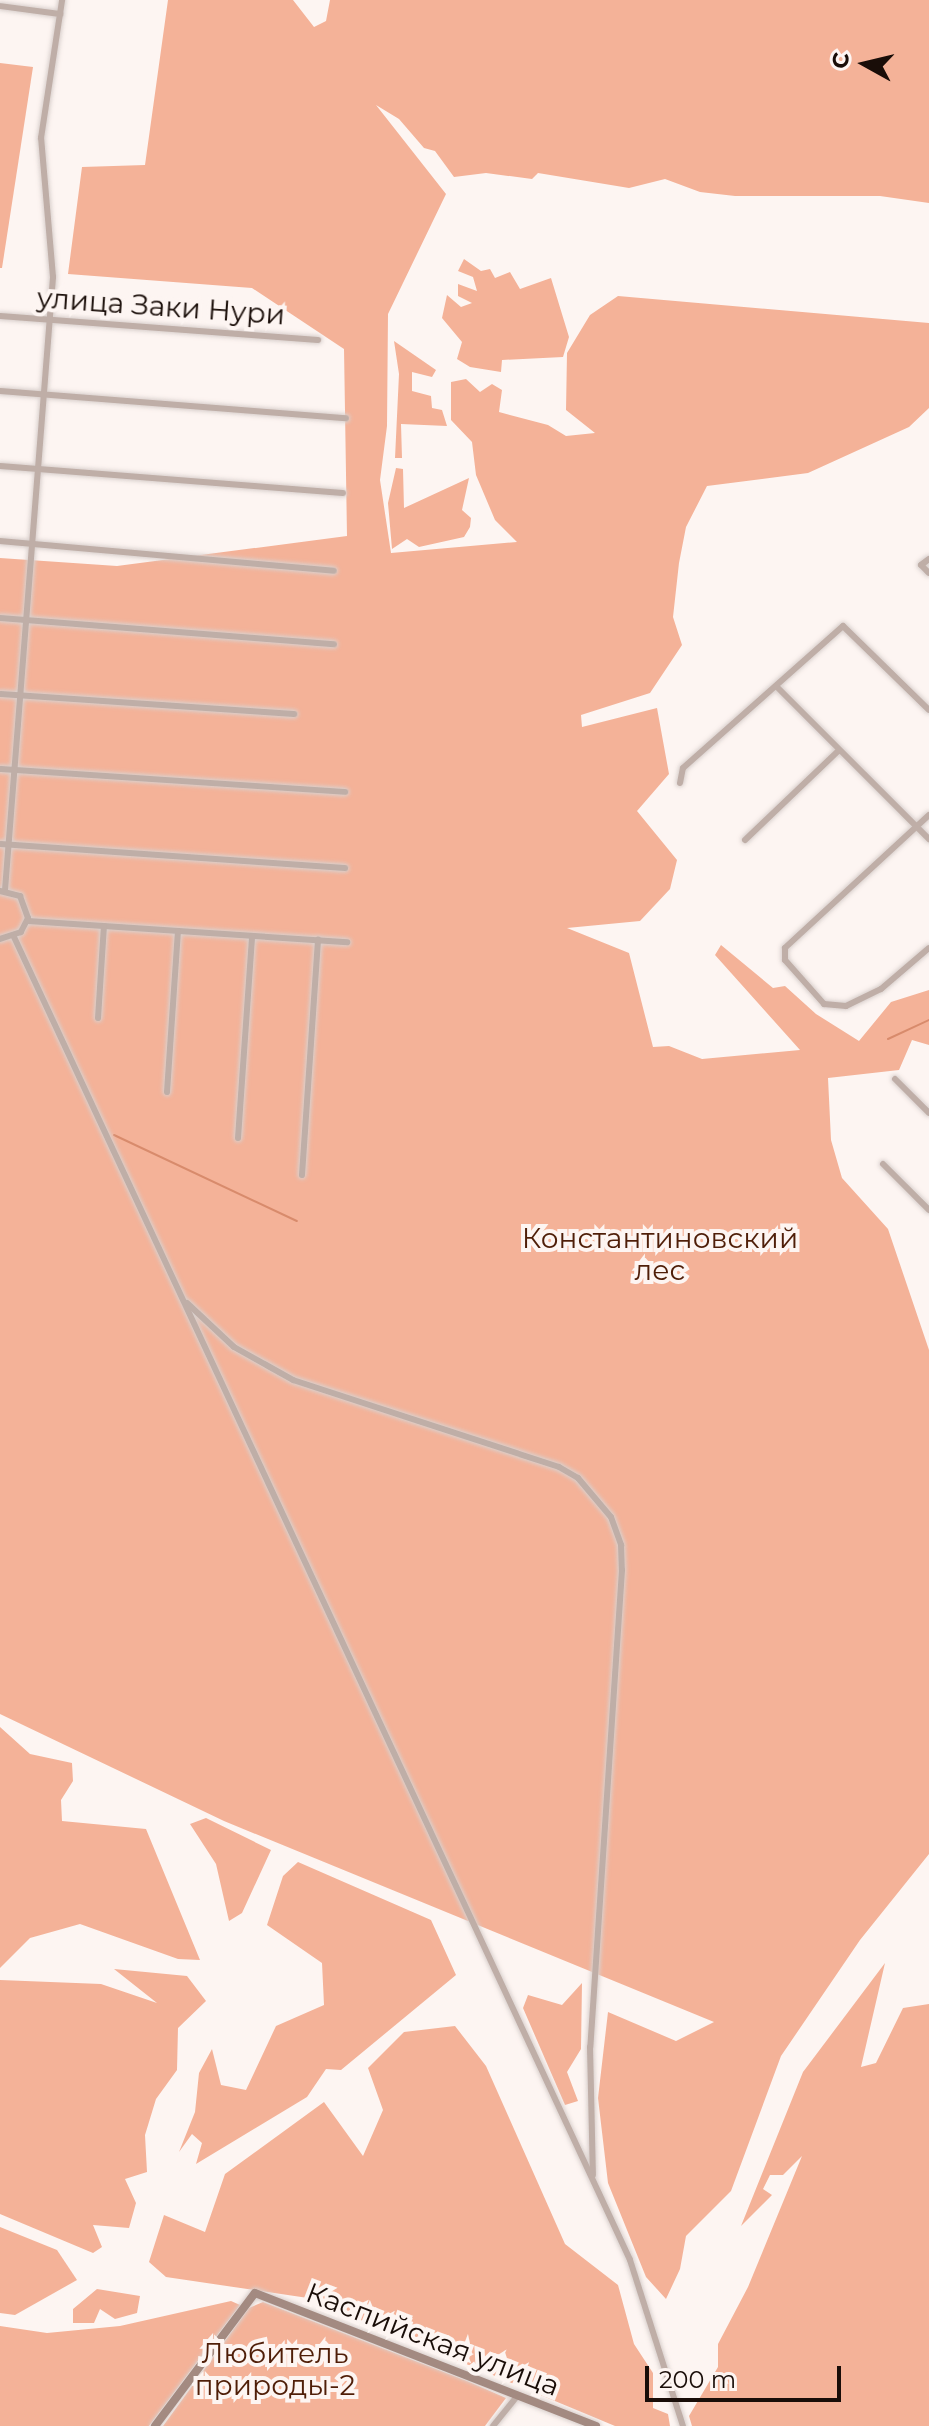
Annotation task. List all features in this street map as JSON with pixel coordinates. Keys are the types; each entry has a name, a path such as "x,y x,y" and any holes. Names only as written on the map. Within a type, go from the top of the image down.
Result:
{"street":[{"path":"28,921 25,902 3,890 53,277 41,138 62,0"},
{"path":"0,6 60,14"},
{"name":"улица Заки Нури","path":"0,316 318,340"},
{"path":"0,391 346,418"},
{"path":"0,466 343,493"},
{"path":"0,541 334,571"},
{"path":"929,559 921,565 929,573"},
{"path":"0,618 334,644"},
{"path":"680,783 683,768 778,688 843,626 929,710"},
{"path":"778,688 929,839"},
{"path":"0,694 294,714"},
{"path":"745,840 838,751"},
{"path":"0,769 345,792"},
{"path":"929,815 785,948 785,960 824,1004 846,1006 881,989 929,948"},
{"path":"0,844 345,868"},
{"path":"28,921 347,942"},
{"path":"0,939 14,937 28,921"},
{"path":"98,1018 104,926"},
{"path":"167,1092 178,931"},
{"path":"238,1138 252,936"},
{"path":"14,937 630,2260 683,2426"},
{"path":"302,1175 318,940"},
{"path":"895,1079 929,1113"},
{"path":"883,1164 929,1210"},
{"path":"185,1301 261,1364 293,1380 559,1467 578,1478 611,1517 621,1545 622,1570 590,2047 594,2182"},
{"name":"Каспийская улица","path":"155,2426 255,2293 595,2426"},
{"path":"493,2426 517,2396"}],"green space":[{"name":"Константиновский лес","path":"168,0 293,0 314,27 326,21 330,0 929,0 929,203 880,196 735,196 700,192 665,179 629,188 538,173 532,179 486,173 454,177 435,151 424,148 399,119 376,105 446,194 388,314 387,426 380,480 391,553 517,542 495,520 476,475 472,442 451,420 451,382 466,379 480,392 492,384 502,390 499,412 548,425 566,436 595,433 566,410 567,353 590,315 618,296 929,323 929,408 909,427 808,473 707,486 686,527 679,563 673,617 682,645 650,693 581,715 582,727 657,708 669,774 637,811 677,860 670,889 640,921 567,928 629,953 653,1047 669,1046 702,1059 800,1050 715,955 721,945 773,988 785,986 816,1014 859,1041 891,1002 929,990 929,1045 912,1040 899,1070 828,1078 831,1140 842,1178 888,1229 929,1350 929,1854 860,1940 781,2056 731,2191 686,2236 680,2269 666,2299 646,2277 608,2183 598,2098 608,2012 676,2041 714,2022 224,1821 0,1714 0,558 117,566 347,536 344,349 252,288 68,274 82,167 145,165"},
{"path":"0,63 33,67 2,268 0,268"},
{"path":"464,259 481,271 490,269 495,278 510,272 520,289 551,278 569,337 563,357 502,360 501,372 470,367 457,359 462,342 442,318 447,295 461,307 472,303 458,296 458,284 477,291 473,277 458,271"},
{"path":"394,341 436,370 432,377 412,372 412,391 431,396 432,408 442,410 447,426 401,424 402,458 395,458 399,374"},
{"path":"396,468 403,469 404,508 469,478 462,510 471,518 464,537 419,547 407,539 392,549 388,503"},
{"path":"0,1727 30,1754 72,1763 73,1781 61,1800 62,1821 146,1829 200,1960 178,1959 80,1924 30,1938 0,1968"},
{"path":"206,1818 271,1850 242,1913 229,1921 216,1864 190,1824"},
{"path":"298,1862 431,1920 456,1975 341,2070 326,2069 307,2097 196,2164 202,2143 192,2134 179,2152 195,2112 199,2073 212,2049 221,2085 246,2090 276,2026 324,2005 322,1963 267,1925 283,1876"},
{"path":"885,1963 861,2067 876,2063 903,2008 929,2004 929,2426 692,2426 689,2416 718,2367 718,2344 748,2287 802,2156 783,2175 770,2175 763,2189 772,2195 741,2226 803,2072"},
{"path":"114,1969 187,1976 206,2001 178,2028 177,2070 156,2099 145,2135 147,2172 125,2179 136,2203 129,2228 93,2225 102,2247 93,2253 0,2214 0,1980 101,1984 157,2003"},
{"path":"582,1983 581,2049 567,2072 578,2101 565,2105 523,2008 528,1995 562,2005"},
{"path":"455,2026 486,2066 565,2244 618,2285 634,2344 653,2373 653,2408 668,2414 670,2426 615,2426 308,2298 166,2277 149,2262 164,2215 205,2232 225,2174 324,2102 363,2156 383,2110 368,2068 404,2032"},
{"path":"0,2227 57,2250 77,2280 15,2315 0,2313"},
{"path":"97,2289 140,2296 137,2313 115,2319 100,2309 94,2323 73,2323 73,2309"},
{"path":"231,2301 240,2305 149,2426 0,2426 0,2326 47,2333 120,2326"},
{"name":"Любитель природы-2","path":"263,2302 506,2398 485,2426 163,2426 249,2308"}],"waterway":[{"path":"888,1039 929,1020"},
{"path":"114,1135 297,1221"}]}
